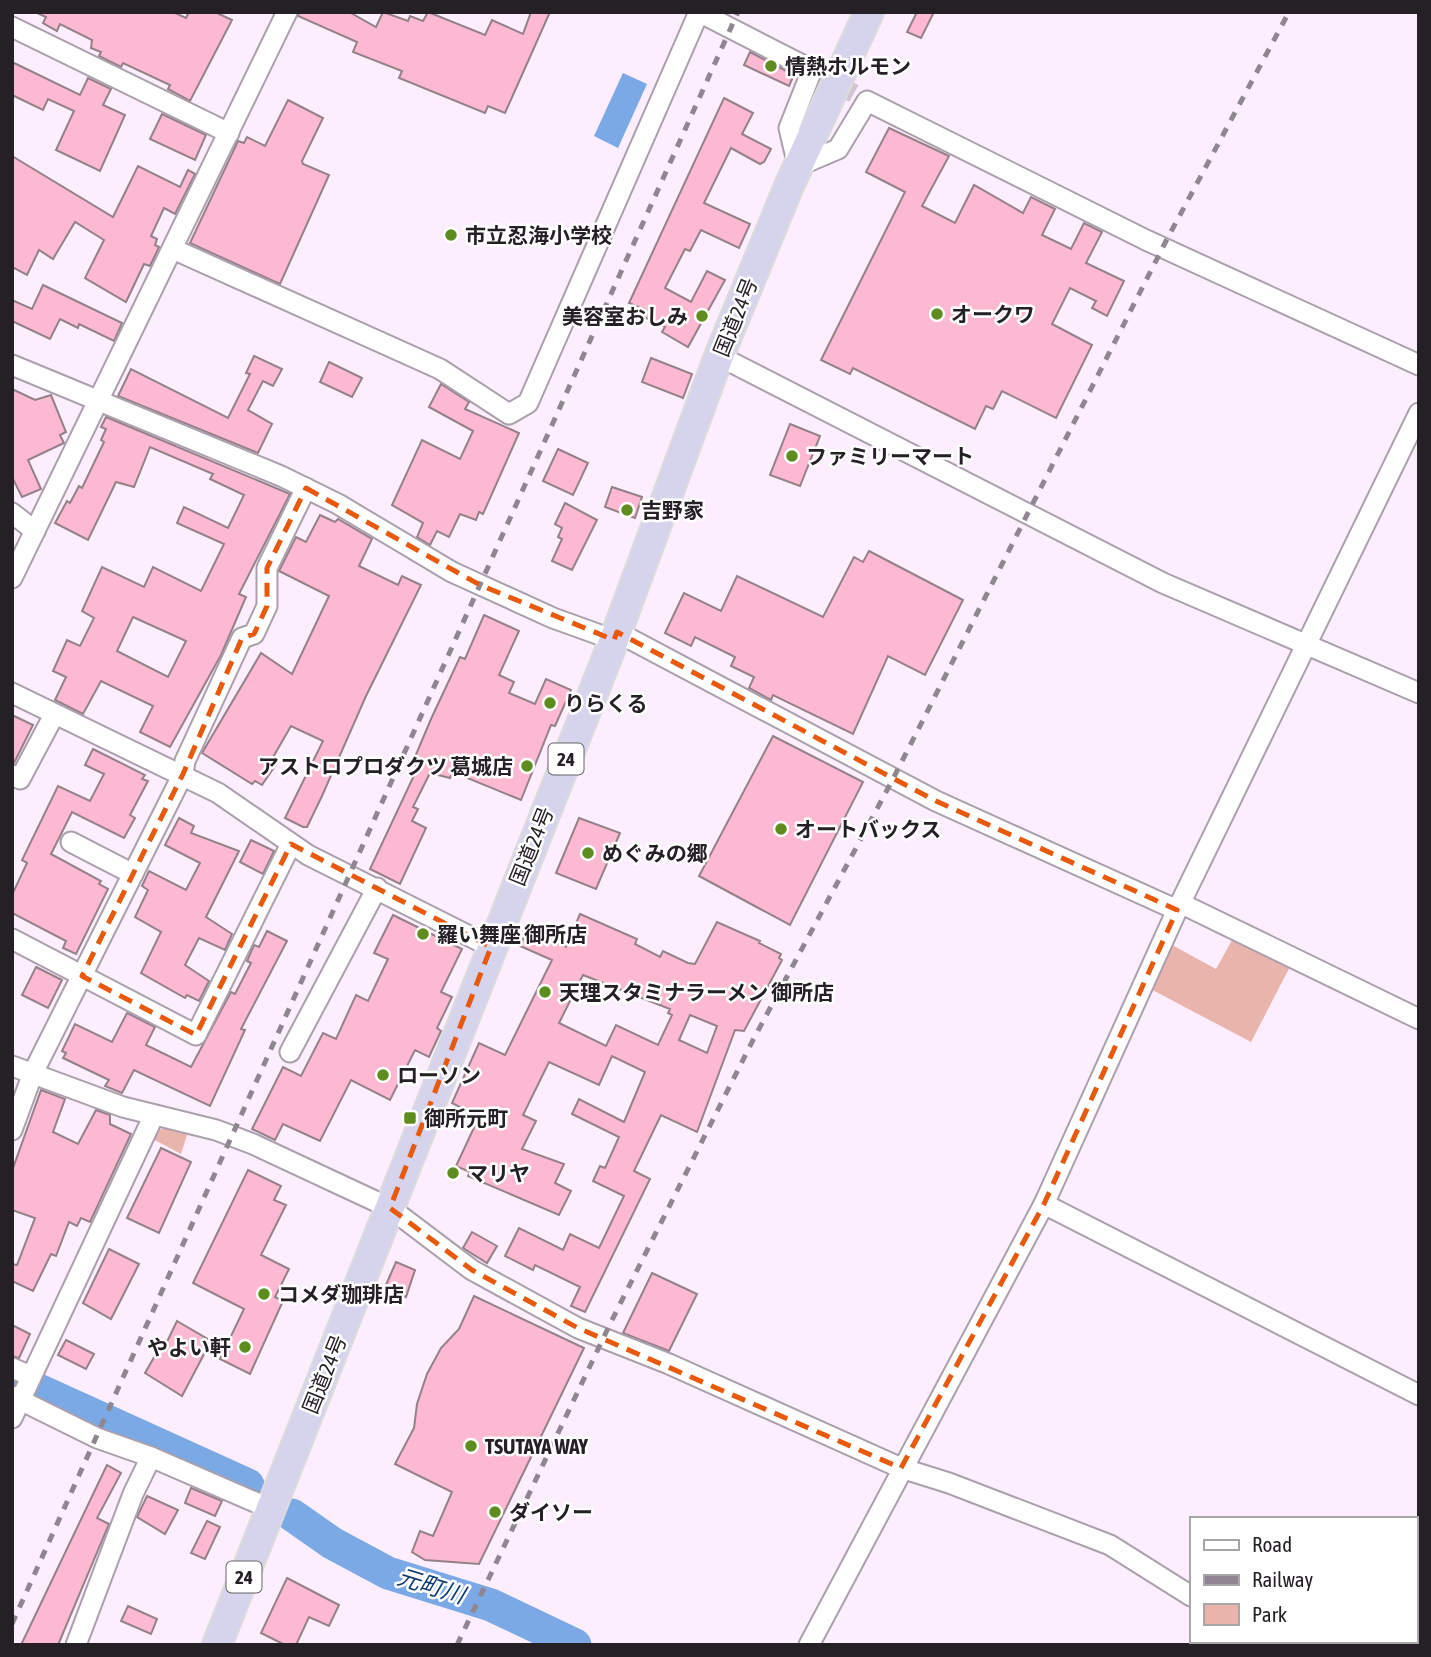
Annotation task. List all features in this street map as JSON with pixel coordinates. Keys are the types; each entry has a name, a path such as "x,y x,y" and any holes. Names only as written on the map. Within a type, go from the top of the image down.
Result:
{"highway":[{"name":"国道24号","path":"217,1645 615,636 719,356 798,166 869,12"}],"street":[{"path":"12,578 287,12"},
{"path":"173,249 440,369 509,414 528,403 699,12 813,70 789,128 798,166 838,149 867,100 1146,240 1419,366"},
{"path":"12,27 229,134"},
{"path":"719,356 1163,583 1419,694"},
{"path":"12,365 306,488 452,572 553,618 615,636 936,801 1179,906 1419,1019"},
{"path":"809,1645 1044,1204 1179,906 1419,413"},
{"path":"12,1130 33,1073 183,774 185,761 242,638 254,634 267,607 267,568 306,488"},
{"path":"12,513 35,531"},
{"path":"12,693 183,774 240,806 291,844 491,947"},
{"path":"12,775 20,779 54,715"},
{"path":"71,842 133,874"},
{"path":"12,939 196,1035 291,844"},
{"path":"290,1052 377,888"},
{"path":"12,1066 92,1097 233,1136 390,1208 472,1270 578,1328 669,1364 901,1468 949,1483 1110,1545 1190,1595"},
{"path":"12,1418 17,1397 31,1377 154,1115"},
{"path":"1044,1204 1419,1395"},
{"path":"12,1368 31,1377"},
{"path":"17,1397 97,1437 151,1457 271,1509"},
{"path":"76,1645 133,1494 151,1457"}],"highlighted area":[{"path":"306,488 480,585 614,640 617,632 936,801 1177,910 1044,1204 901,1468 578,1328 472,1270 390,1208 491,947 291,844 196,1035 82,976 183,774 242,638 254,634 267,606 267,568"}],"green space":[{"path":"1237,931 1294,959 1251,1042 1143,985 1163,940 1216,969"},
{"path":"169,1127 187,1135 181,1154 151,1138 159,1130"}],"water":[{"path":"623,73 647,84 618,148 594,136"}],"building":[{"path":"35,12 173,12 186,18 189,12 215,12 232,20 190,101 168,89 170,85 123,63 121,67 99,56 101,52 91,48 92,40 60,24 57,31 43,23 46,17"},
{"path":"299,12 349,12 376,27 383,12 408,21 410,16 423,21 428,12 485,35 492,20 523,34 531,12 550,12 505,113 488,106 485,113 399,78 402,71 353,52 357,42 298,16"},
{"path":"917,12 934,12 921,38 907,32"},
{"name":"情熱ホルモン","path":"750,52 794,75 789,86 744,65"},
{"path":"12,62 80,95 88,78 111,89 103,105 125,115 100,171 56,150 74,111 48,99 43,110 12,95"},
{"path":"724,98 753,113 742,134 771,149 760,164 731,148 704,203 750,224 739,248 701,230 690,251 685,249 665,288 691,302 707,271 725,280 688,347 662,332 665,327 640,315 643,309 629,303"},
{"path":"288,100 323,118 302,161 303,164 329,175 280,284 190,243 238,141 244,143 247,137 265,146"},
{"path":"162,114 206,135 195,160 150,139"},
{"name":"オークワ","path":"889,128 949,156 922,206 955,223 974,185 1023,213 1031,197 1055,209 1042,235 1071,249 1084,223 1102,232 1086,263 1124,281 1107,316 1092,308 1096,301 1070,288 1052,324 1092,345 1056,418 1002,391 993,409 986,406 975,429 853,368 850,374 821,360 905,192 866,172"},
{"path":"12,156 113,217 138,166 180,187 188,170 195,174 175,214 164,208 151,236 157,239 155,245 159,247 150,266 144,264 126,302 85,278 104,240 75,222 53,259 39,250 27,275 12,267"},
{"path":"43,285 122,323 114,341 79,324 78,328 60,319 50,339 12,321 12,300 32,309"},
{"path":"254,356 282,369 273,386 263,381 248,410 272,424 258,453 118,396 131,369 228,418 250,374 246,373"},
{"path":"651,358 692,374 683,398 642,382"},
{"path":"329,362 362,378 352,397 320,382"},
{"path":"441,384 469,402 465,409 519,433 483,514 479,512 476,520 460,514 449,537 437,531 430,545 417,537 423,523 392,505 422,440 460,459 473,431 429,407"},
{"path":"12,389 35,400 51,395 66,432 60,435 64,443 28,460 41,489 22,497 12,477"},
{"path":"106,417 290,494 239,594 246,597 221,655 170,747 140,732 153,706 101,681 83,714 55,700 66,677 53,671 67,640 80,646 94,618 82,611 102,567 144,587 153,567 201,591 224,544 177,523 184,507 228,528 244,495 210,479 213,474 150,447 134,487 116,482 88,540 55,523 67,501 70,503 79,486 82,488 104,442 101,440 106,429 101,427","holes":["133,617 186,641 168,677 117,651"]},
{"path":"790,424 820,436 800,486 770,475"},
{"path":"558,449 588,463 573,495 543,481"},
{"path":"612,487 642,497 635,518 605,507"},
{"path":"565,503 597,520 572,570 552,561 562,539 558,537 562,528 555,524"},
{"path":"320,515 335,522 338,519 372,539 359,566 398,585 402,576 421,585 366,696 307,827 303,827 285,818 323,741 291,726 272,759 277,763 262,785 255,781 252,784 202,753 261,653 292,674 329,596 279,571 296,537 306,542"},
{"path":"869,551 963,600 925,675 888,656 853,734 773,695 771,700 749,688 754,677 731,666 735,657 695,637 691,646 665,633 684,593 721,611 737,576 823,617 854,557 863,562"},
{"path":"484,615 519,631 499,675 514,682 509,693 535,704 546,679 571,690 555,726 551,725 521,800 453,772 450,778 430,773 413,807 418,809 412,821 426,828 400,884 370,869 418,767 412,764 431,719 460,657 465,659"},
{"path":"12,715 33,725 14,763 12,763"},
{"name":"オートバックス","path":"773,736 863,782 790,925 699,876"},
{"path":"93,749 145,775 142,779 148,781 130,815 135,818 124,838 72,812 51,854 101,881 99,884 108,889 76,954 63,948 66,941 12,913 12,895 27,863 22,860 58,786 90,801 104,774 85,765"},
{"path":"179,818 194,826 191,833 239,851 206,917 232,934 225,950 199,938 185,965 209,981 199,1001 187,995 185,998 141,973 161,932 135,917 148,890 142,886 149,871 186,890 200,863 165,845"},
{"name":"めぐみの郷","path":"579,818 620,833 596,889 556,873"},
{"path":"251,840 274,851 263,874 240,862"},
{"path":"580,914 637,939 635,944 660,957 663,951 695,964 717,922 760,941 759,943 781,954 779,958 782,960 744,1031 735,1030 697,1132 661,1115 634,1171 650,1179 585,1312 571,1306 580,1287 535,1265 533,1270 505,1256 519,1228 563,1250 570,1234 599,1248 624,1196 593,1181 600,1166 605,1168 619,1137 572,1114 579,1099 624,1122 645,1072 612,1056 599,1085 549,1062 523,1115 536,1121 522,1149 564,1164 555,1183 571,1191 559,1215 468,1176 470,1172 456,1166 479,1117 452,1103 479,1043 505,1055 552,960 520,946 527,930 566,947","holes":["583,975 670,1009 668,1013 672,1015 658,1045 616,1025 606,1046 559,1023","690,1015 717,1026 707,1053 679,1040"]},
{"path":"393,915 462,949 441,992 452,997 437,1028 441,1031 429,1057 415,1050 390,1100 351,1080 320,1141 283,1124 275,1140 252,1129 283,1067 301,1076 323,1033 336,1039 356,995 368,1001 388,959 374,953"},
{"path":"267,931 287,941 241,1029 245,1030 210,1106 134,1070 122,1093 105,1086 109,1080 63,1058 66,1053 62,1051 75,1024 112,1042 127,1013 155,1027 146,1045 191,1067 231,992 235,994 251,963 247,961 254,945 259,947"},
{"path":"36,967 62,980 48,1008 22,995"},
{"path":"41,1090 65,1099 53,1132 78,1144 96,1110 110,1115 110,1124 131,1134 90,1222 81,1218 77,1226 69,1222 56,1256 51,1254 33,1291 12,1281 12,1264 17,1265 35,1218 12,1210 12,1171"},
{"path":"161,1148 191,1162 159,1233 127,1218"},
{"path":"248,1170 281,1186 274,1200 286,1205 261,1255 289,1269 275,1297 283,1301 250,1374 220,1359 244,1309 193,1283"},
{"path":"472,1232 497,1246 487,1263 463,1248"},
{"path":"109,1249 139,1264 111,1319 83,1303"},
{"path":"396,1262 415,1270 406,1297 385,1287"},
{"path":"652,1273 697,1294 669,1351 623,1333"},
{"name":"TSUTAYA WAY","path":"474,1296 584,1348 479,1564 425,1560 412,1552 420,1531 433,1536 452,1492 395,1464 414,1428 417,1404 427,1374 441,1348 459,1329"},
{"path":"177,1321 211,1341 182,1396 145,1373 160,1347 163,1348 166,1344"},
{"path":"12,1325 30,1334 19,1358 12,1356"},
{"path":"66,1340 94,1354 86,1369 58,1355"},
{"path":"107,1465 121,1473 97,1518 109,1524 58,1645 21,1645"},
{"path":"191,1488 222,1501 215,1516 185,1503"},
{"path":"147,1496 178,1510 165,1534 137,1517"},
{"path":"207,1521 220,1527 205,1559 191,1553"},
{"path":"287,1578 339,1605 329,1626 309,1617 296,1645 285,1645 261,1633"},
{"path":"128,1606 157,1619 151,1634 121,1621"}],"waterway":[{"name":"元町川","path":"12,1378 248,1485"},
{"name":"元町川","path":"292,1515 332,1543 388,1573 491,1605 575,1645"}],"tunnel":[{"path":"812,70 867,101"}],"railway":[{"path":"12,1624 738,12"},
{"path":"457,1645 611,1322 753,1040 893,779 1166,241 1289,12"}],"place":[{"name":"情熱ホルモン","path":"771,66"},
{"name":"市立忍海小学校","path":"451,235"},
{"name":"オークワ","path":"937,314"},
{"name":"美容室おしみ","path":"702,316"},
{"name":"ファミリーマート","path":"792,456"},
{"name":"吉野家","path":"627,510"},
{"name":"りらくる","path":"550,703"},
{"name":"アストロプロダクツ 葛城店","path":"527,766"},
{"name":"オートバックス","path":"781,829"},
{"name":"めぐみの郷","path":"588,853"},
{"name":"羅い舞座 御所店","path":"423,934"},
{"name":"天理スタミナラーメン 御所店","path":"545,992"},
{"name":"ローソン","path":"383,1075"},
{"name":"御所元町","path":"410,1118"},
{"name":"マリヤ","path":"453,1173"},
{"name":"コメダ珈琲店","path":"264,1294"},
{"name":"やよい軒","path":"245,1347"},
{"name":"TSUTAYA WAY","path":"471,1446"},
{"name":"ダイソー","path":"495,1512"}]}
